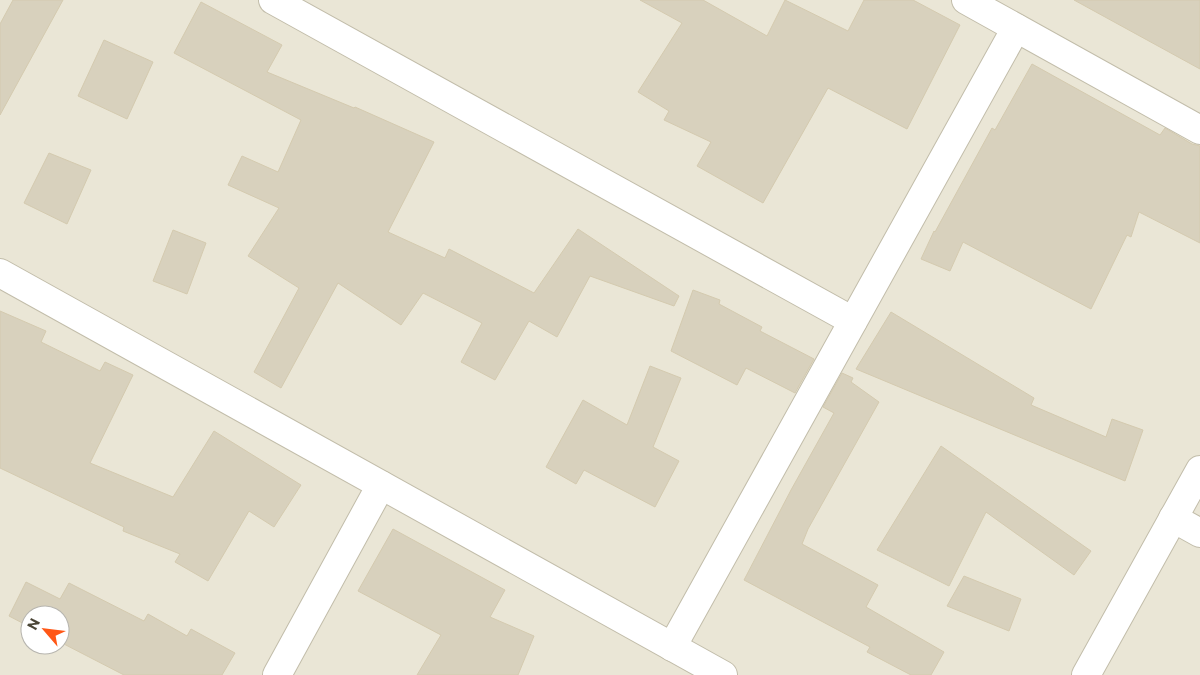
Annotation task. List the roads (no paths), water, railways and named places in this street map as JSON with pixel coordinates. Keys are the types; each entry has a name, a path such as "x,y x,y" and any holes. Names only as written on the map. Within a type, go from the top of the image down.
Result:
{"street":[{"path":"273,0 853,321"},
{"path":"966,0 1200,130"},
{"path":"672,647 1016,28"},
{"path":"0,273 723,675"},
{"path":"1086,675 1200,470"},
{"path":"277,675 381,485"},
{"path":"1173,518 1200,533"}]}
